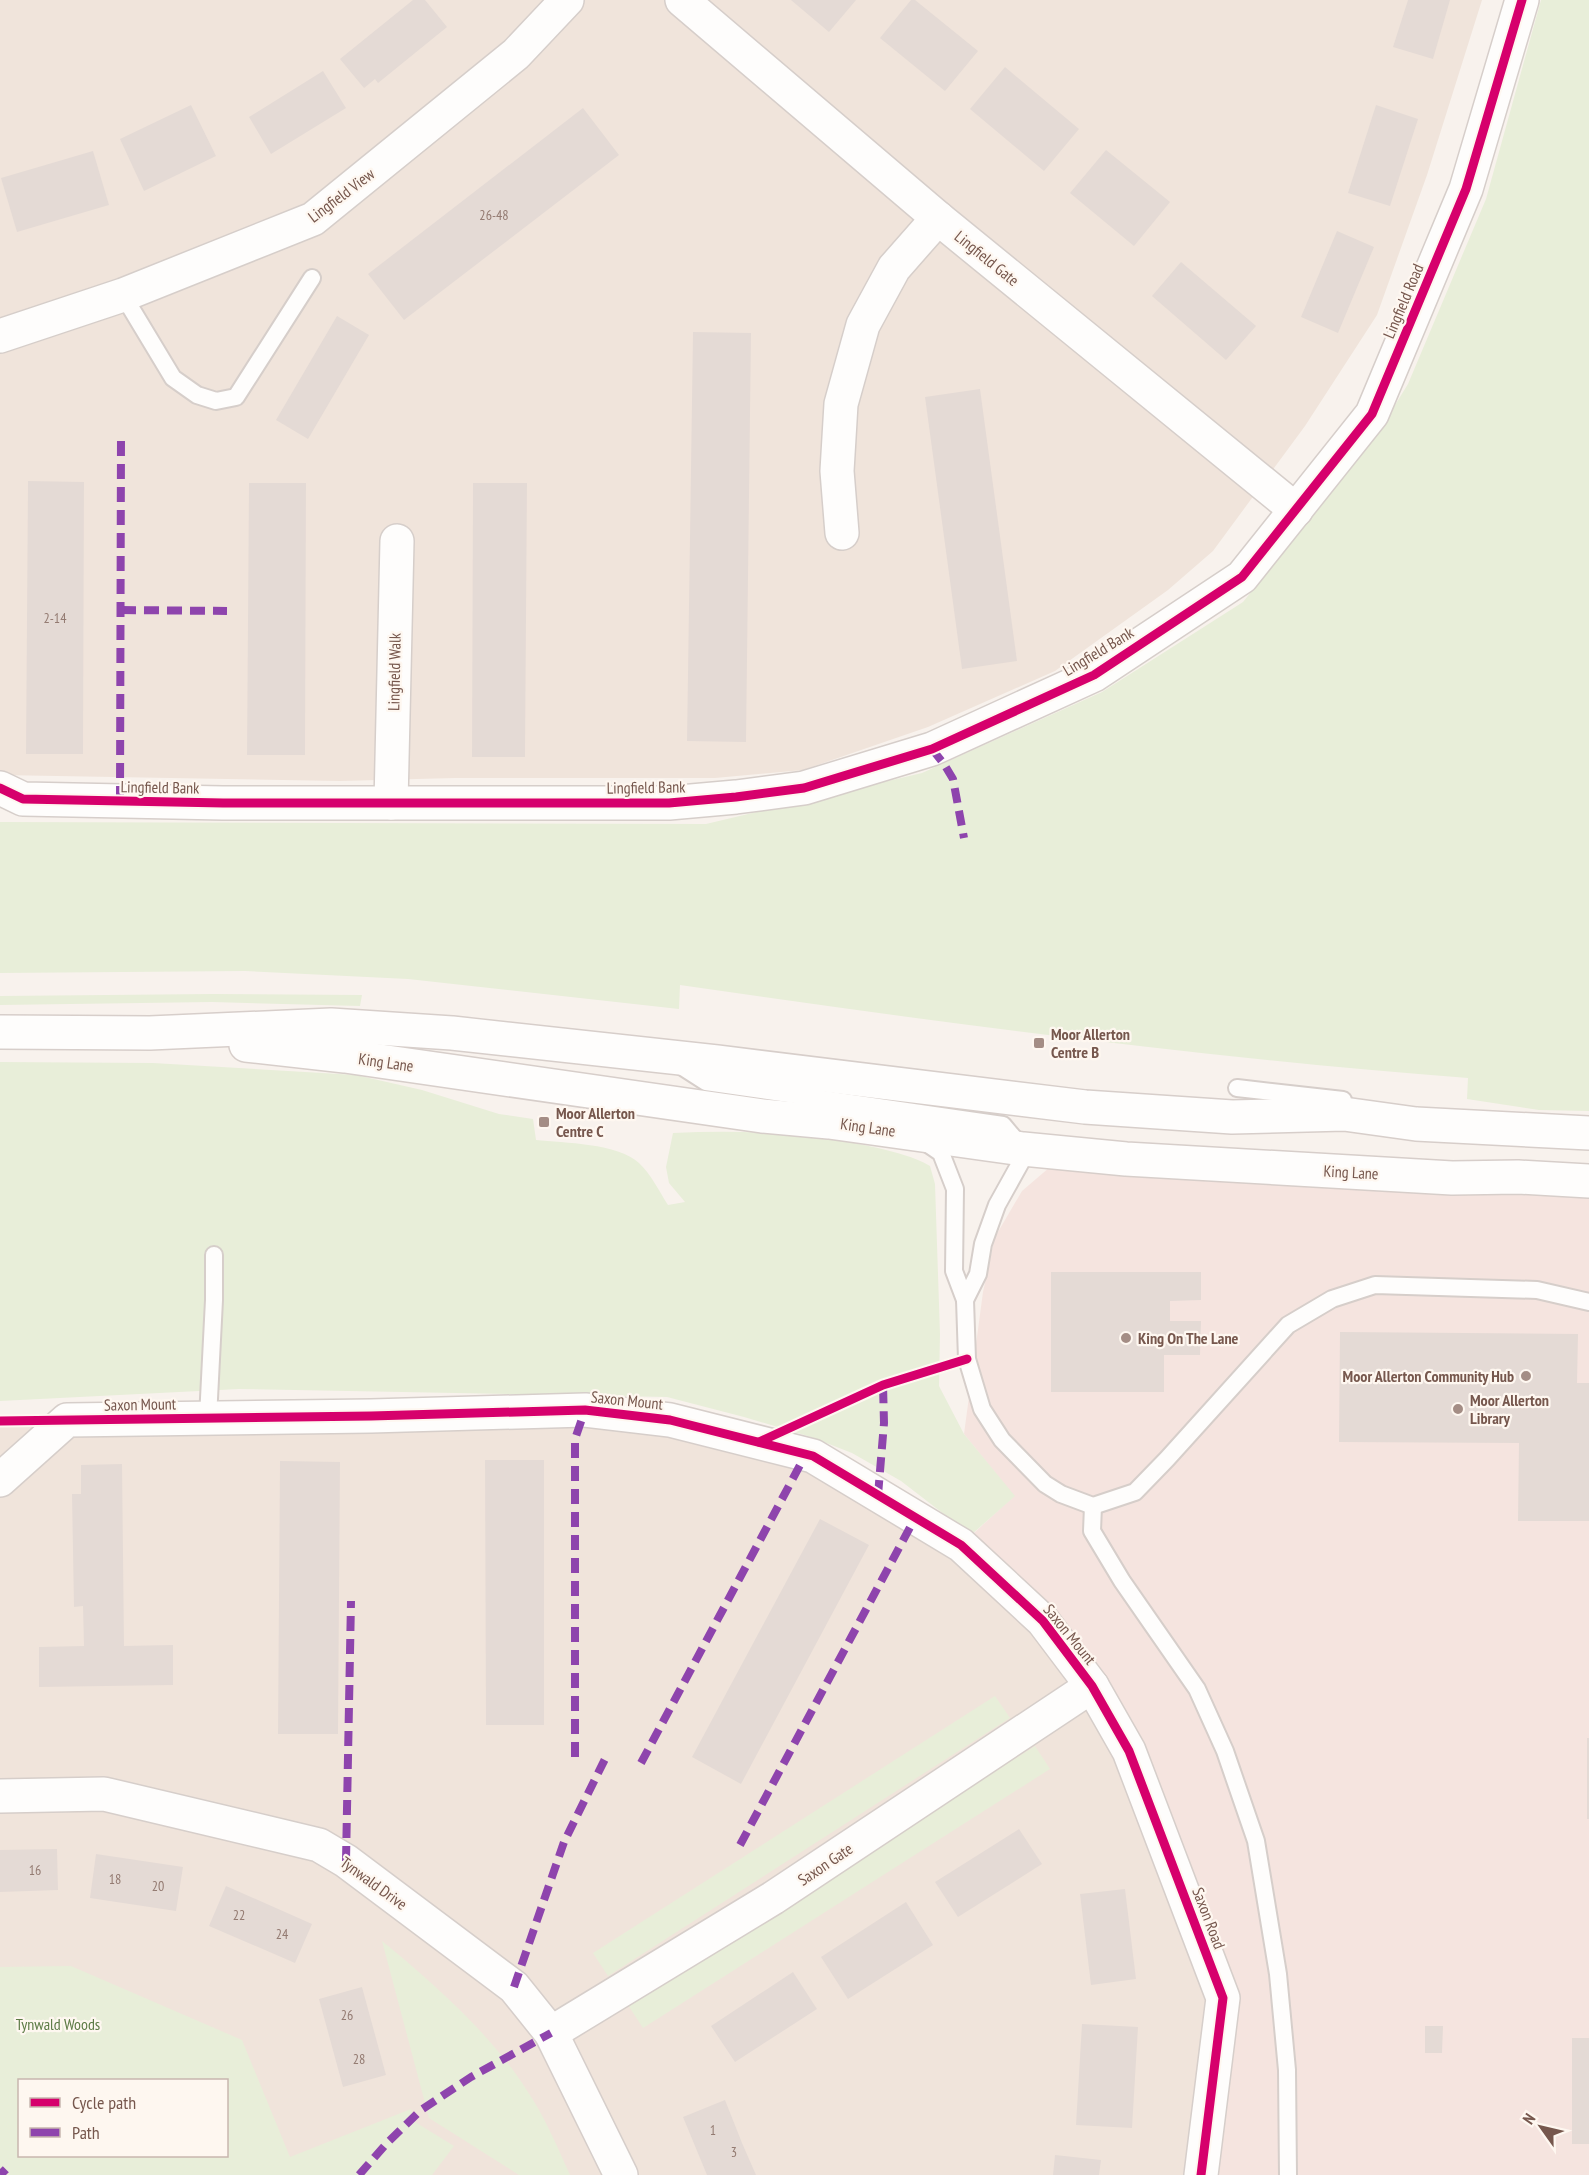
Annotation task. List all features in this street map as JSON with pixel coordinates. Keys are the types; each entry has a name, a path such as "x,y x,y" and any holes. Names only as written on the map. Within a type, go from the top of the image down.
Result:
{"street":[{"name":"Lingfield View","path":"0,336 123,295 313,219 516,54 567,0"},
{"name":"Lingfield Gate","path":"682,0 938,218 1296,510"},
{"name":"Lingfield Road","path":"1242,577 1372,414 1466,189 1522,0"},
{"path":"842,533 837,471 841,404 863,325 894,268 938,218"},
{"name":"Lingfield Walk","path":"391,803 397,541"},
{"name":"Lingfield Bank","path":"0,788 23,799 222,803 669,803 804,788 932,749 1094,675 1242,577"},
{"name":"King Lane","path":"0,1032 150,1033 331,1025 452,1034 717,1062 1085,1107 1232,1117 1344,1114 1416,1124 1589,1133"},
{"name":"King Lane","path":"150,1033 345,1056 762,1116 829,1122 1023,1149 1126,1159 1452,1178 1589,1181"},
{"name":"Saxon Mount","path":"0,1480 67,1420 393,1416 585,1410 670,1420 813,1456 960,1545 1043,1621 1092,1686"},
{"name":"Saxon Gate","path":"551,2033 773,1898 1092,1686"},
{"name":"Saxon Road","path":"1092,1686 1130,1751 1223,1998 1201,2175"},
{"name":"Tynwald Drive","path":"0,1795 104,1794 319,1845 346,1861 514,1988 551,2033 621,2175"}],"lane":[{"path":"123,295 173,378 197,395 216,401 236,397 312,279"},
{"path":"670,1058 706,1082 1003,1125 1023,1149 1022,1160 997,1204 983,1244 978,1274 965,1300"},
{"path":"1237,1088 1344,1100 1416,1124"},
{"path":"910,1133 941,1153 955,1189 954,1271 965,1300 968,1359 982,1409 1002,1440 1045,1484 1061,1494 1093,1506 1135,1492 1288,1325 1332,1299 1376,1285 1537,1290 1589,1302"},
{"path":"208,1418 214,1255"},
{"path":"1093,1506 1092,1530 1122,1581 1197,1689 1225,1751 1256,1841 1278,1974 1287,2070 1288,2175"}],"shaded area":[{"path":"0,0 1482,0 1427,175 1377,315 1305,426 1213,551 1168,590 1055,671 928,727 803,770 715,778 455,778 340,781 0,775"},
{"path":"1050,1167 1589,1175 1589,2175 1201,2175 1223,1998 1129,1751 961,1545 1014,1496 964,1434 983,1292 995,1237 1022,1191"},
{"path":"585,1410 759,1442 961,1545 1092,1686 1223,1998 1201,2175 0,2175 0,1421"}],"green space":[{"path":"1541,0 1589,0 1589,1111 1539,1110 1467,1099 1468,1078 1172,1050 877,1013 680,985 679,1009 408,979 245,971 0,973 0,822 706,824 922,773 1102,692 1243,602 1374,439 1408,384 1486,199"},
{"path":"362,995 360,1006 212,1002 0,1005 0,996"},
{"path":"0,1062 153,1063 356,1075 422,1090 499,1114 533,1119 536,1140 590,1145 630,1156 651,1177 668,1205 685,1202 669,1183 666,1167 673,1133 750,1132 802,1135 853,1143 917,1160 930,1166 935,1184 940,1334 939,1386 964,1434 1015,1496 971,1535 901,1481 852,1453 811,1437 667,1397 239,1389 0,1401"},
{"path":"995,1696 1010,1718 608,1976 593,1953"},
{"path":"1035,1746 1050,1769 643,2028 628,2005"},
{"path":"382,1941 440,1991 496,2048 539,2109 570,2175 519,2175 429,2118"},
{"name":"Tynwald Woods","path":"71,1966 242,2040 290,2157 411,2109 415,2122 454,2146 432,2175 0,2175 0,1967"}],"building":[{"path":"413,0 425,0 447,27 378,83 375,79 364,88 340,59"},
{"path":"791,0 856,0 829,32"},
{"path":"911,0 915,0 978,51 945,91 880,38"},
{"path":"1408,0 1450,0 1433,59 1393,47"},
{"path":"1005,67 1079,129 1044,171 970,109"},
{"path":"323,71 346,108 271,154 249,117"},
{"path":"191,105 216,156 144,191 120,139"},
{"path":"1376,105 1418,119 1390,206 1348,193"},
{"path":"583,108 619,155 404,320 368,274"},
{"path":"1106,150 1170,202 1134,246 1070,193"},
{"path":"93,151 109,205 17,232 1,178"},
{"path":"1337,231 1374,247 1338,333 1301,317"},
{"path":"1181,262 1256,326 1226,360 1152,296"},
{"path":"337,316 369,335 308,439 276,420"},
{"path":"693,332 751,333 746,742 687,741"},
{"path":"980,389 1017,661 962,669 925,397"},
{"path":"28,481 84,482 83,754 26,754"},
{"path":"249,483 306,483 305,755 247,755"},
{"path":"473,483 527,483 525,757 472,757"},
{"name":"King On The Lane","path":"1051,1272 1201,1272 1201,1300 1170,1301 1170,1321 1201,1321 1200,1355 1164,1355 1164,1392 1051,1392"},
{"name":"Moor Allerton Library","path":"1340,1332 1578,1334 1577,1383 1589,1383 1589,1521 1518,1521 1519,1443 1339,1442"},
{"path":"485,1460 544,1460 544,1725 486,1725"},
{"path":"280,1461 340,1462 338,1734 278,1734"},
{"path":"122,1464 124,1646 173,1645 173,1685 39,1687 39,1647 84,1646 83,1606 74,1607 72,1494 81,1494 81,1465"},
{"path":"820,1519 869,1545 741,1784 692,1757"},
{"path":"1587,1738 1589,1738 1589,1819 1587,1819"},
{"path":"1019,1829 1042,1864 958,1917 935,1882"},
{"path":"57,1849 58,1890 0,1892 0,1850"},
{"path":"96,1854 183,1867 176,1911 90,1898"},
{"path":"226,1886 312,1924 295,1963 209,1926"},
{"path":"1125,1889 1136,1979 1091,1985 1080,1894"},
{"path":"906,1902 933,1945 848,1999 821,1957"},
{"path":"793,1972 817,2009 735,2062 711,2026"},
{"path":"362,1987 386,2075 343,2087 319,1999"},
{"path":"1082,2024 1138,2027 1132,2128 1076,2125"},
{"path":"1425,2026 1443,2026 1442,2053 1425,2053"},
{"path":"1572,2038 1589,2038 1589,2144 1572,2144"},
{"path":"725,2100 756,2175 707,2175 683,2117"},
{"path":"1055,2155 1101,2160 1099,2175 1053,2175"}],"marked path":[{"path":"120,801 121,437"},
{"path":"121,610 227,611"},
{"path":"932,749 953,779 964,838"},
{"path":"878,1495 884,1423 883,1385"},
{"path":"575,1757 575,1439 585,1410"},
{"path":"641,1763 806,1454"},
{"path":"740,1845 915,1518"},
{"path":"346,1861 351,1601"},
{"path":"514,1987 564,1842 605,1759"},
{"path":"359,2175 421,2110 471,2077 551,2033"},
{"path":"0,2169 6,2175"}],"cycle path":[{"path":"0,788 23,799 223,803 669,803 736,797 804,788 932,749 1094,675 1242,577 1372,414 1466,189 1522,0"},
{"path":"759,1442 883,1385 967,1359"},
{"path":"0,1421 371,1416 585,1410 670,1420 813,1456 961,1545 1043,1621 1092,1686 1129,1751 1223,1998 1201,2175"}],"place":[{"name":"Moor Allerton Centre B","path":"1039,1043"},
{"name":"Moor Allerton Centre C","path":"544,1122"},
{"name":"King On The Lane","path":"1126,1338"},
{"name":"Moor Allerton Community Hub","path":"1526,1376"},
{"name":"Moor Allerton Library","path":"1458,1409"}]}
